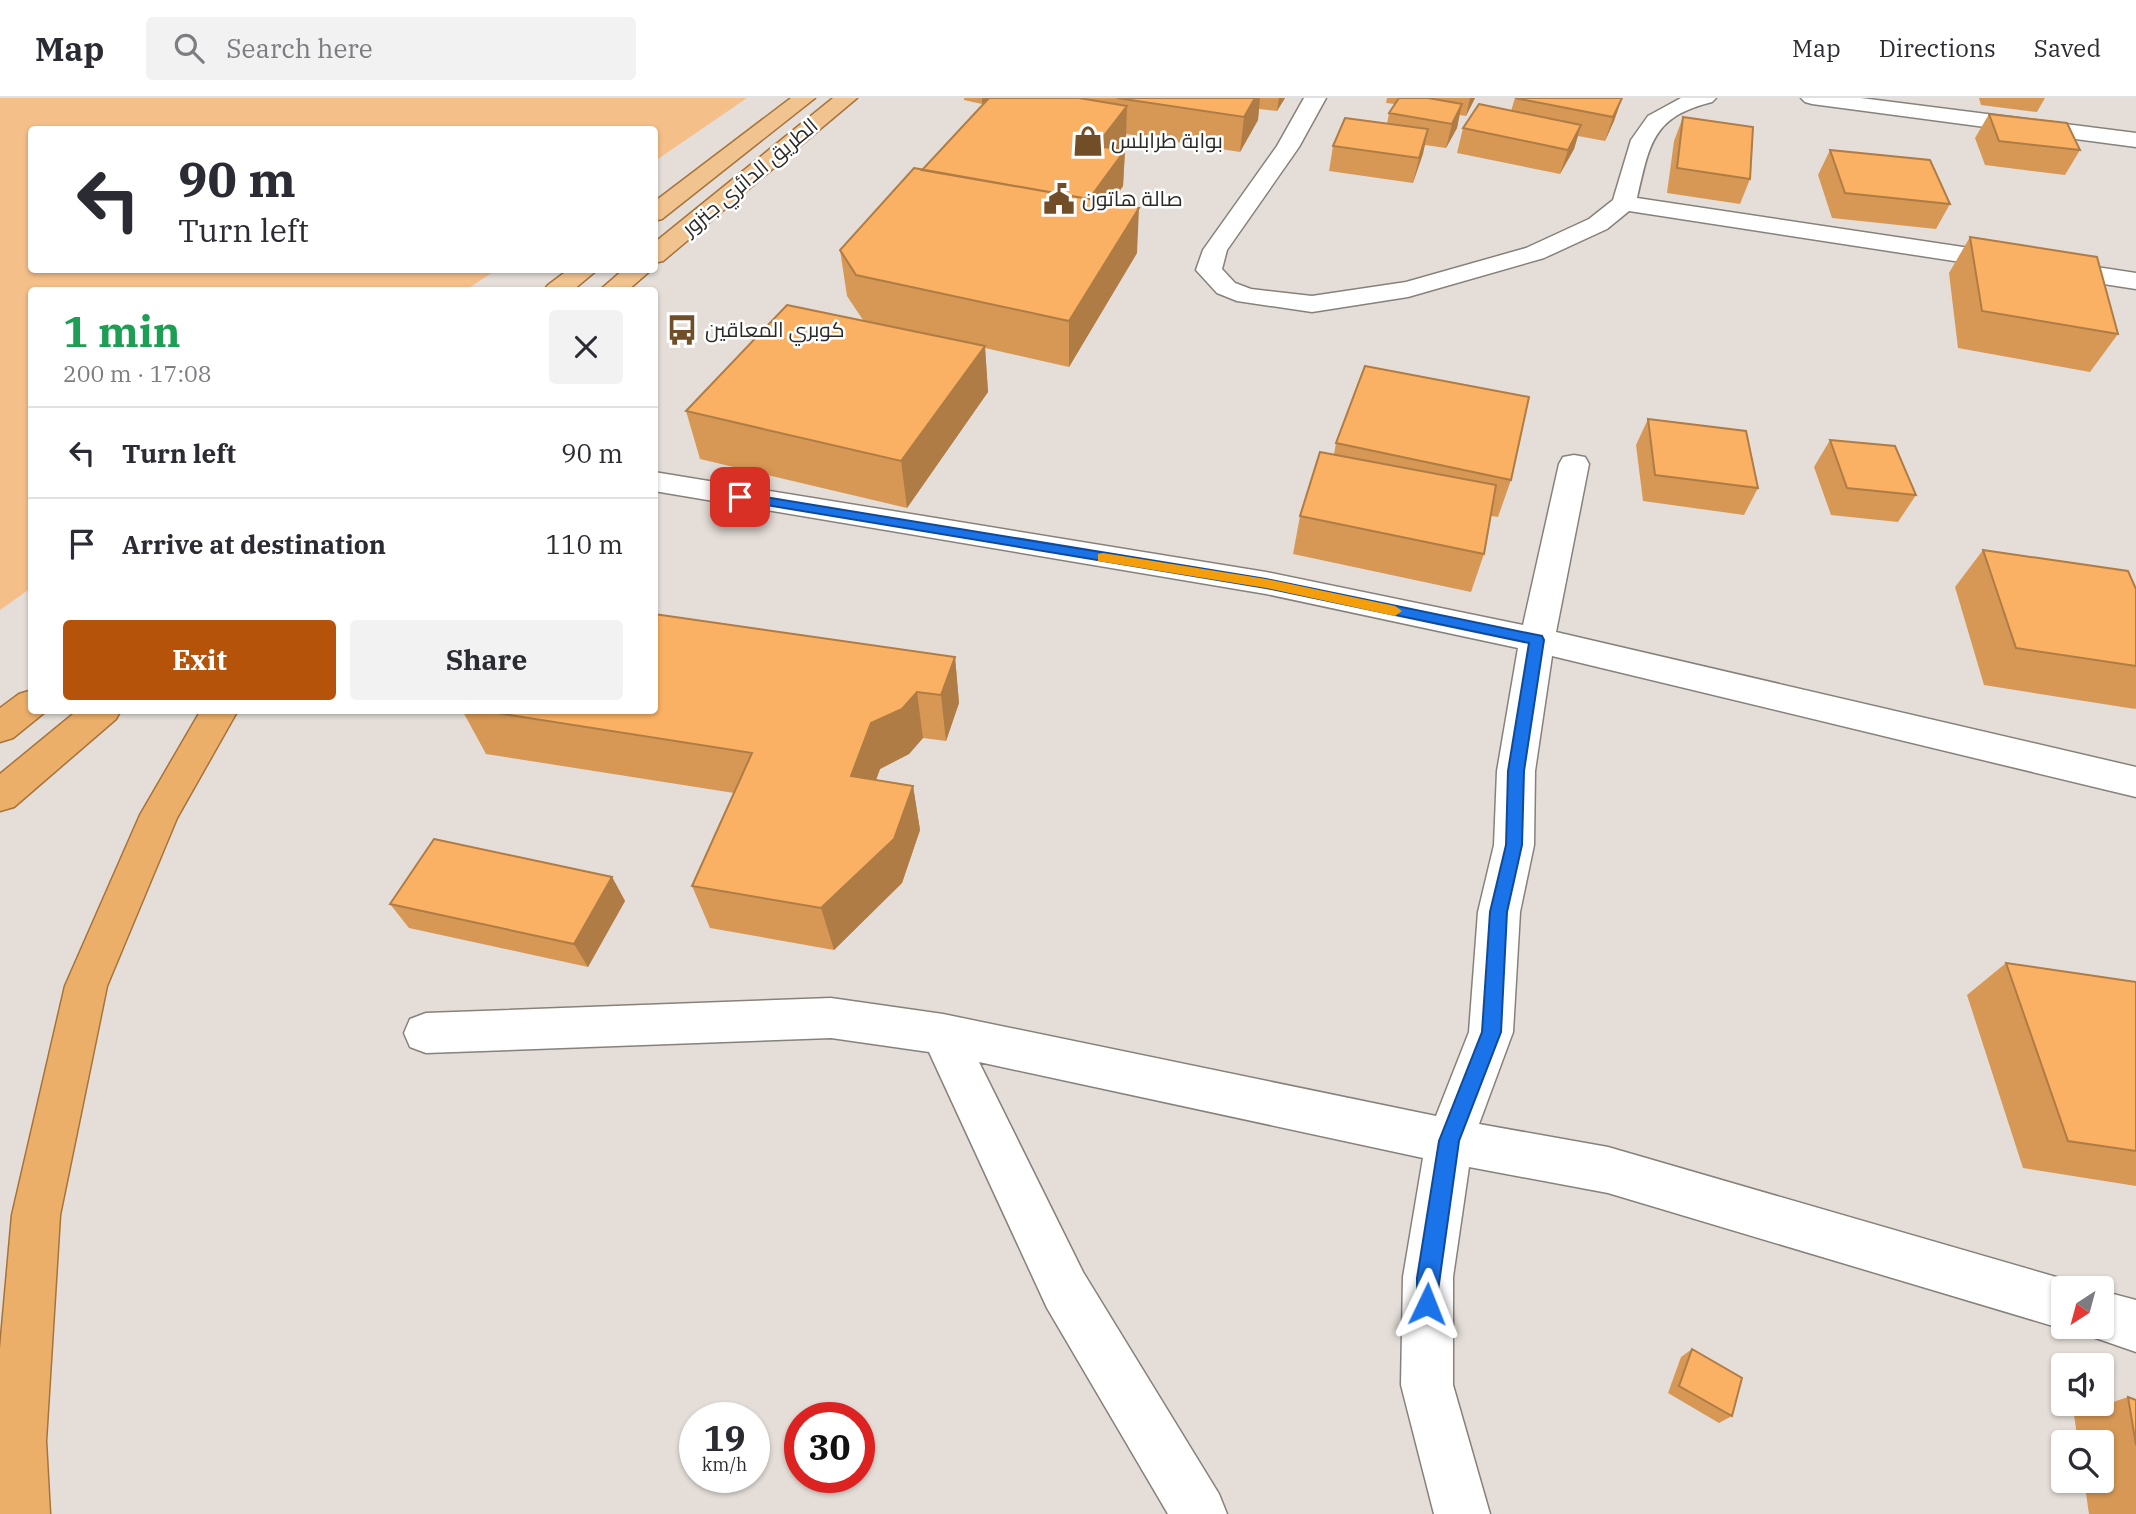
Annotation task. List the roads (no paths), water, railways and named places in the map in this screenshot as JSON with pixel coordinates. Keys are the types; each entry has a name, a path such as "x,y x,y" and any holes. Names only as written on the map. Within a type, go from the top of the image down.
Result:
{"highway":[{"path":"0,715 28,695"},
{"path":"0,728 28,706"},
{"path":"0,796 98,714"},
{"path":"22,1514 19,1441 36,1214 86,986 159,815 218,714"}],"main road":[{"name":"الطريق الدائري جنزور","path":"658,211 804,98"},
{"name":"الطريق الدائري جنزور","path":"658,253 846,98"},
{"path":"561,287 580,273"},
{"path":"617,287 634,273"}],"street":[{"path":"1315,98 1288,147 1215,250 1209,270 1226,288 1246,296 1312,304 1408,289 1535,253 1598,224 1624,203 1631,175 1651,126 1672,110 1705,98"},
{"path":"1812,98 2136,140"},
{"path":"1624,203 2136,281"},
{"path":"1462,1514 1427,1385 1428,1278 1449,1141 1492,1032 1499,912 1514,845 1516,771 1536,640 1574,464"},
{"path":"658,482 1266,583 1536,640 1758,695 2136,782"},
{"path":"426,1033 831,1018 943,1034 1449,1141 1608,1170 2051,1300"},
{"path":"943,1034 1065,1290 1199,1514"},
{"path":"2114,1320 2136,1326"}],"place":[{"name":"بوابة طرابلس","path":"1088,141"},
{"name":"صالة هاتون","path":"1059,199"},
{"name":"كوبري المعاقين","path":"682,330"}]}
